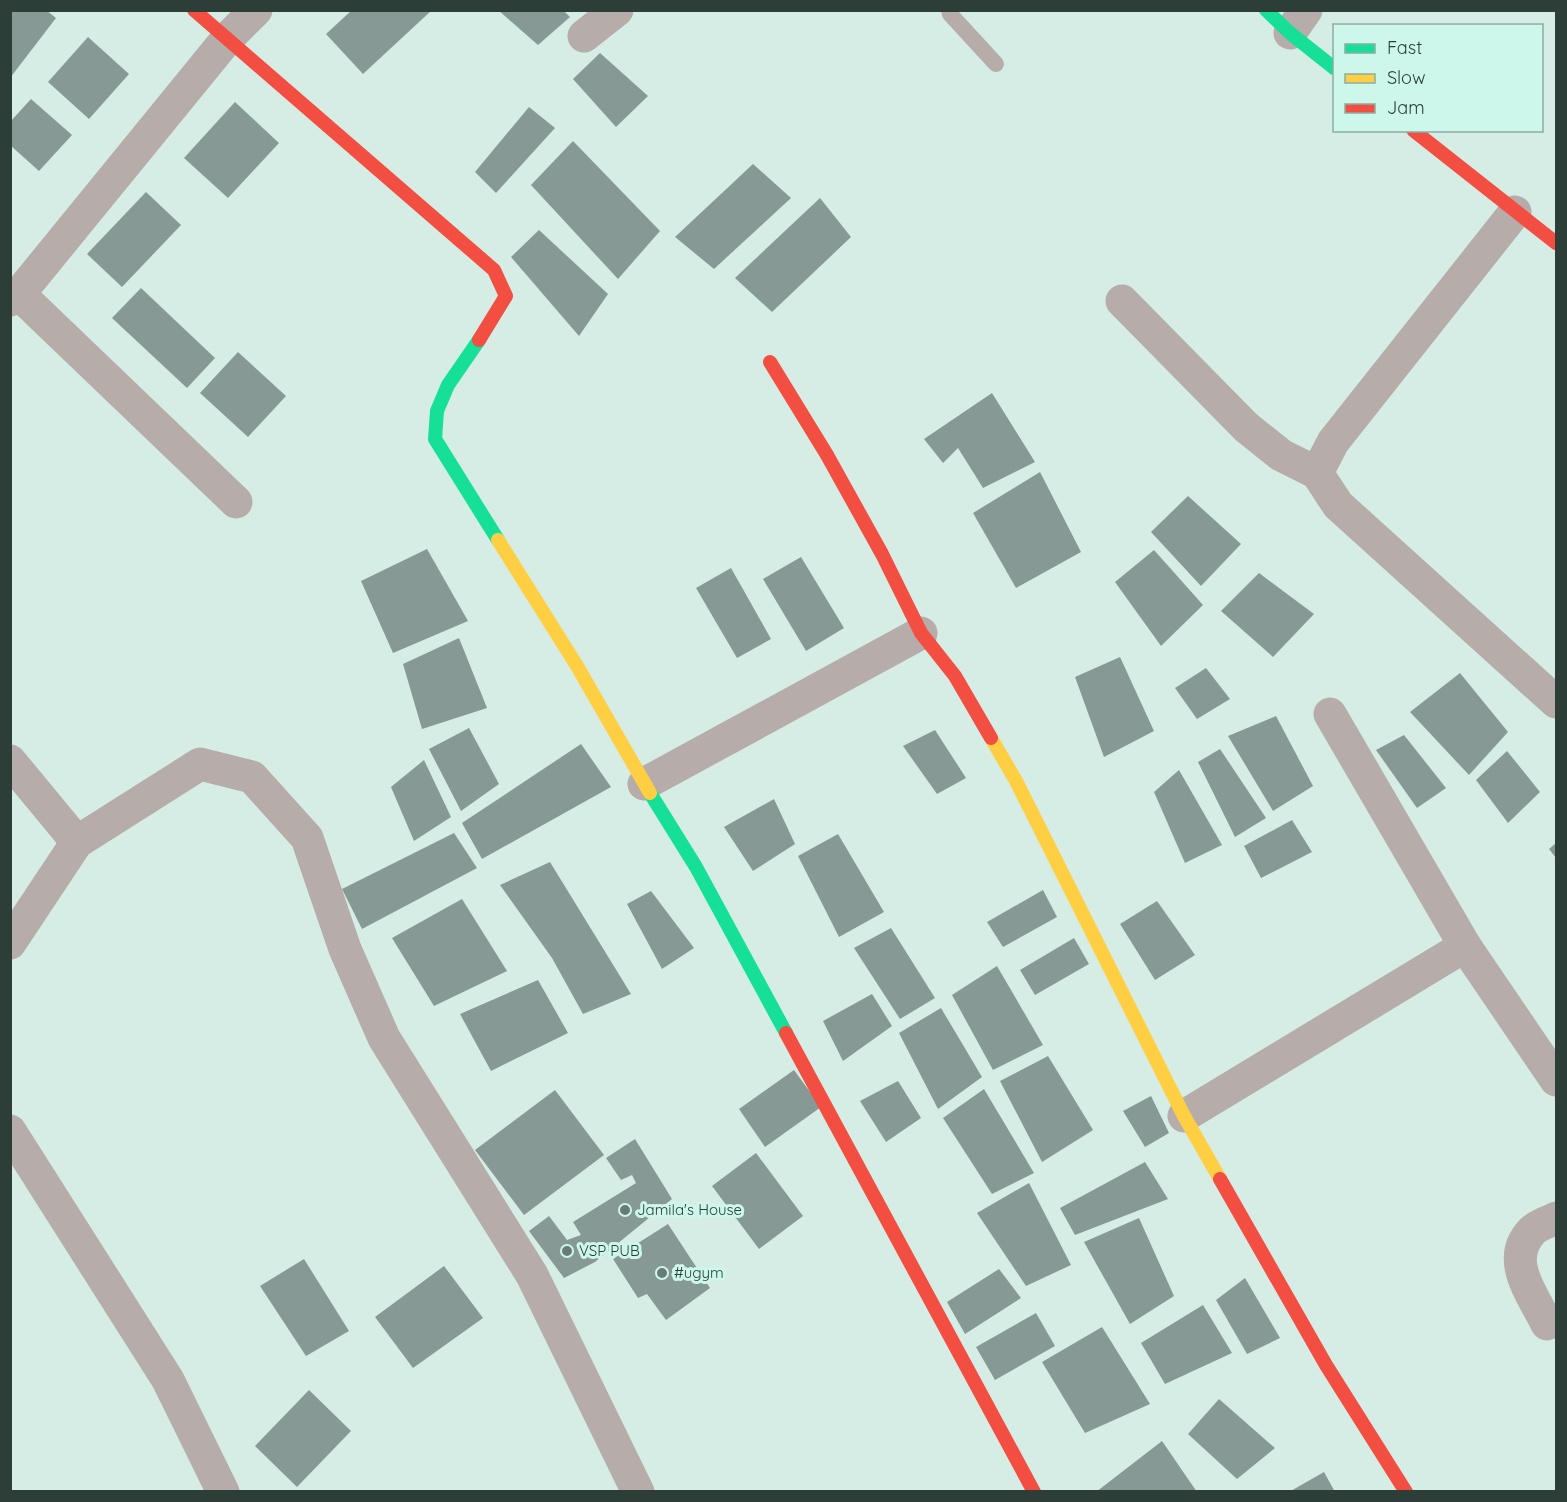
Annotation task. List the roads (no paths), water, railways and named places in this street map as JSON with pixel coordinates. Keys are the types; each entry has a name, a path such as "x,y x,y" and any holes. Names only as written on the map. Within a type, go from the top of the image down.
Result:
{"street":[{"path":"194,10 494,270 506,296 486,330 448,385 437,411 435,439 577,666 644,784 696,867 1034,1491"},
{"path":"236,502 15,297 227,39 256,10"},
{"path":"584,36 617,10"},
{"path":"1266,10 1298,22 1333,66"},
{"path":"1415,132 1557,243"},
{"path":"1317,473 1333,442 1515,212"},
{"path":"1122,301 1246,427 1281,455 1317,473 1338,505 1557,702"},
{"path":"770,362 827,454 882,554 921,633 955,676 1016,782 1184,1116 1326,1365 1406,1491"},
{"path":"644,784 921,633"},
{"path":"1330,714 1465,946 1557,1080"},
{"path":"10,761 77,842"},
{"path":"10,943 77,842 200,764 252,777 307,838 345,949 384,1038 532,1275 638,1491"},
{"path":"1184,1116 1465,946"},
{"path":"10,1131 168,1380 223,1491"},
{"path":"1547,1324 1519,1268 1519,1251 1532,1230 1557,1218"}],"lane":[{"path":"949,10 950,14 996,64"}],"place":[{"name":"Jamila's House","path":"625,1210"},
{"name":"VSP PUB","path":"567,1251"},
{"name":"#ugym","path":"662,1273"}]}
